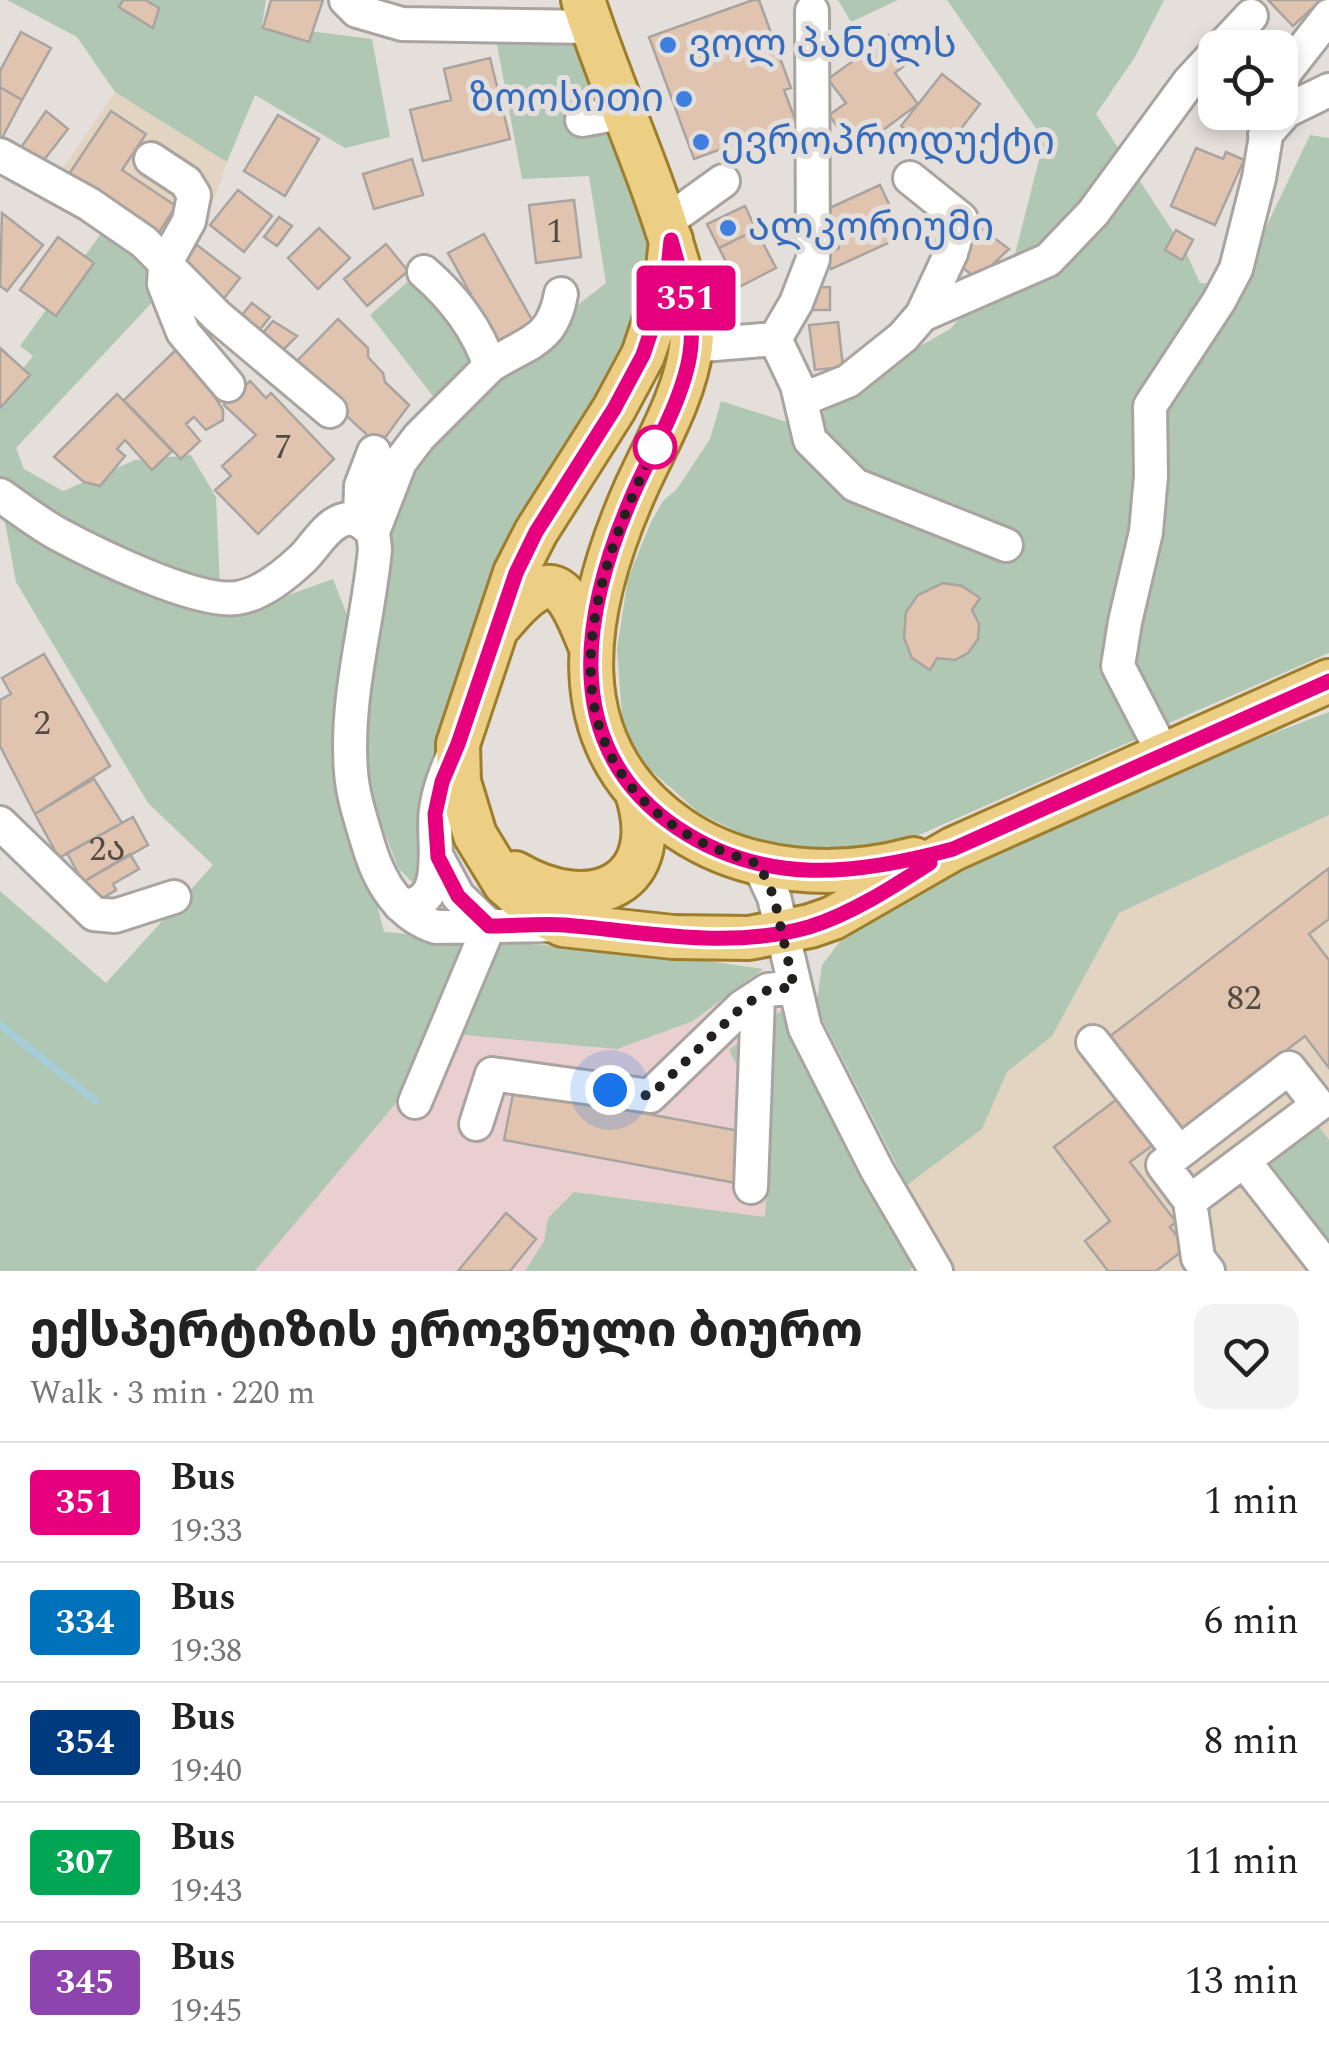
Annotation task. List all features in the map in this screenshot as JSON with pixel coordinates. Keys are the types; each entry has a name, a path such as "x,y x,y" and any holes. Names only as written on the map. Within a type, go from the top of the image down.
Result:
{"main road":[{"path":"587,13 668,231 690,312 691,346 666,423 618,529 590,643 597,722 618,766 669,822 691,837 759,864 801,870 865,870 953,849"},
{"path":"668,231 666,287 643,355 614,409 536,532 516,573 458,744 459,782 475,835 505,884 537,912 562,925 673,938 749,938 833,918 953,849 1329,681"},
{"path":"498,628 531,591 542,586 555,588 573,603 590,643"},
{"path":"475,835 534,884 559,893 602,891 628,874 642,849 646,832 636,790"}],"street":[{"path":"346,0 364,14 402,24 587,13"},
{"path":"775,339 796,303 813,259 812,11"},
{"path":"1238,30 1251,16"},
{"path":"1298,55 1329,16"},
{"path":"801,400 848,382 913,326 1048,260 1094,213 1198,72"},
{"path":"1298,105 1329,90"},
{"path":"582,120 626,112"},
{"path":"1163,753 1118,666 1124,622 1146,532 1151,476 1150,406 1220,301 1236,269 1259,178 1266,130"},
{"path":"0,154 89,204 144,242 217,316 330,411"},
{"path":"151,159 186,182 194,195 189,220 164,264 164,284 182,332 228,385"},
{"path":"910,178 961,219 951,252 913,326"},
{"path":"668,231 723,181"},
{"path":"424,272 480,335 490,366"},
{"path":"366,526 418,437 490,366 550,331 561,294"},
{"path":"691,346 775,339"},
{"path":"775,339 798,384 810,440 855,485 1006,545"},
{"path":"374,452 361,486 374,567 349,731 351,776 375,867 400,905 422,922 436,926 562,925"},
{"path":"0,496 58,534 160,580 219,600 242,598 267,586 301,560 334,524 348,519 366,526"},
{"path":"400,905 413,906 423,899 433,881 438,857 435,814 442,782 458,744"},
{"path":"0,823 94,914 115,916 174,897"},
{"path":"438,857 458,896 489,926"},
{"path":"759,864 774,897 805,1028 930,1267"},
{"path":"476,1124 492,1074 650,1096 742,1007 768,990 793,985 833,918"},
{"path":"414,1102 489,926"},
{"path":"751,1187 758,996"},
{"path":"1093,1042 1180,1152"},
{"path":"1190,1201 1318,1105 1289,1068 1163,1165 1190,1201 1198,1258 1208,1271"},
{"path":"1244,1161 1329,1270"}],"shaded area":[{"path":"115,92 227,162 201,237 180,262 56,178"},
{"path":"1329,815 1329,1271 954,1271 907,1185 982,1129 1007,1072 1052,1036 1119,913"},
{"path":"763,969 781,1011 729,1050 770,1129 766,1217 575,1192 548,1218 544,1241 525,1271 255,1271 454,1034 693,1021"}],"green space":[{"path":"7,0 266,0 262,25 372,39 390,137 345,148 255,95 227,162 115,92 77,37"},
{"path":"838,0 898,0 851,22"},
{"path":"947,0 1164,0 1135,57 1096,114 1185,250 1200,283 1214,284 1142,471 1119,607 1141,737 894,846 824,851 785,848 757,842 698,812 645,765 627,734 622,716 617,649 628,578 663,501 677,489 710,439 721,401 821,433 823,413 839,393 950,329 1014,258 1044,140"},
{"path":"495,34 586,34 656,238 650,320 532,515 431,892 413,883 398,868 362,772 386,522 443,409 370,315 420,271 500,365 606,283 589,176 522,179"},
{"path":"1310,135 1329,138 1329,653 1162,726 1126,662 1160,546 1164,429 1170,398 1235,292"},
{"path":"110,221 137,245 158,296 16,448 24,469 63,491 135,460 191,455 216,497 220,587 180,580 0,487 0,397 33,356 20,346"},
{"path":"3,511 236,614 333,579 347,615 341,765 384,932 675,956 763,969 693,1021 617,1049 454,1034 255,1271 0,1271 0,891 106,983 213,865 148,803 16,582"},
{"path":"1329,712 1329,815 1119,913 1052,1036 1007,1072 982,1129 907,1185 816,1007 822,965 860,915 1174,771"},
{"path":"781,1011 913,1265 910,1271 525,1271 544,1241 548,1218 574,1192 765,1217 770,1129 729,1050"},
{"path":"1314,1120 1329,1140 1329,1252 1259,1162"}],"building":[{"path":"123,0 145,0 159,8 153,28 119,7"},
{"path":"271,0 323,0 309,42 263,28"},
{"path":"759,0 791,88 784,90 796,122 694,159 649,37"},
{"path":"1268,0 1321,0 1293,26"},
{"path":"21,32 51,48 22,100 0,87 0,71"},
{"path":"889,35 909,62 895,73 918,104 855,151 829,115 846,103 828,79"},
{"path":"490,58 510,139 423,161 410,110 451,100 444,69"},
{"path":"942,74 980,104 940,156 901,126"},
{"path":"0,87 22,100 2,138 0,138"},
{"path":"46,111 68,129 40,165 18,152"},
{"path":"111,111 146,134 122,170 176,206 154,240 65,180"},
{"path":"278,115 319,139 285,196 244,171"},
{"path":"1196,148 1223,159 1226,152 1244,160 1215,225 1171,206"},
{"path":"412,159 423,195 374,209 363,174"},
{"path":"880,185 904,236 831,269 824,255 839,248 823,211"},
{"path":"238,190 272,216 244,252 210,225"},
{"path":"574,200 581,257 536,263 529,205"},
{"path":"745,206 756,230 719,248 707,224"},
{"path":"2,213 43,245 7,291 0,286"},
{"path":"279,217 292,226 277,246 264,237"},
{"path":"978,226 1009,249 977,279 958,264"},
{"path":"319,228 350,258 318,289 288,258"},
{"path":"756,230 776,268 739,287 719,248"},
{"path":"1176,230 1193,240 1182,260 1165,250"},
{"path":"484,234 537,329 501,349 448,253"},
{"path":"58,237 94,263 56,316 20,290"},
{"path":"386,244 408,271 367,306 344,279"},
{"path":"197,245 240,278 221,302 179,265"},
{"path":"830,287 830,310 806,310 805,288"},
{"path":"252,303 270,317 253,338 235,323"},
{"path":"338,319 368,348 368,357 383,373 385,382 409,405 379,446 326,397 296,362"},
{"path":"273,321 297,336 277,356 256,341"},
{"path":"838,322 843,367 815,370 809,325"},
{"path":"182,344 223,410 223,420 206,430 194,417 186,424 200,441 181,459 124,400"},
{"path":"0,348 30,375 0,408"},
{"path":"250,381 266,398 271,393 334,459 258,534 215,490 231,476 222,466 256,435 224,405"},
{"path":"117,394 172,451 152,470 125,440 117,449 125,456 100,486 84,482 54,457"},
{"path":"943,583 962,586 980,598 972,610 979,624 978,639 968,653 955,660 937,658 930,670 912,658 904,638 906,612 918,595"},
{"path":"44,654 110,766 35,814 0,746 0,700 11,694 2,678"},
{"path":"94,779 122,823 59,858 35,814"},
{"path":"133,817 148,845 83,882 67,853"},
{"path":"130,854 139,869 113,884 116,890 96,902 83,882"},
{"path":"1329,868 1329,919 1309,934 1329,960 1329,1068 1305,1036 1181,1131 1109,1037"},
{"path":"514,1089 750,1133 741,1184 504,1140"},
{"path":"1121,1096 1157,1142 1130,1162 1176,1222 1170,1227 1186,1248 1156,1271 1108,1271 1085,1241 1110,1221 1054,1147"},
{"path":"506,1213 536,1239 510,1271 458,1271"}],"waterway":[{"path":"0,1025 96,1101"}],"bus line":[{"name":"351","path":"930,863 833,918 810,926 749,938 673,938 562,925 489,926 458,896 438,857 435,814 442,782 516,573 536,532 632,379 657,320 666,287 671,240 690,312 691,346 666,423 618,529 590,643 589,666 597,722 606,746 636,790 691,837 759,864 801,870 865,870 905,862 953,849 1329,681"}],"place":[{"name":"ვოლ პანელს","path":"668,45"},
{"name":"ზოოსითი","path":"684,99"},
{"name":"ევროპროდუქტი","path":"701,142"},
{"name":"ალკორიუმი","path":"728,228"}],"route":[{"path":"610,1090 650,1096 742,1007 768,990 794,987 774,897 759,864 691,837 669,822 618,766 597,722 589,666 590,643 618,529 655,447"}]}
